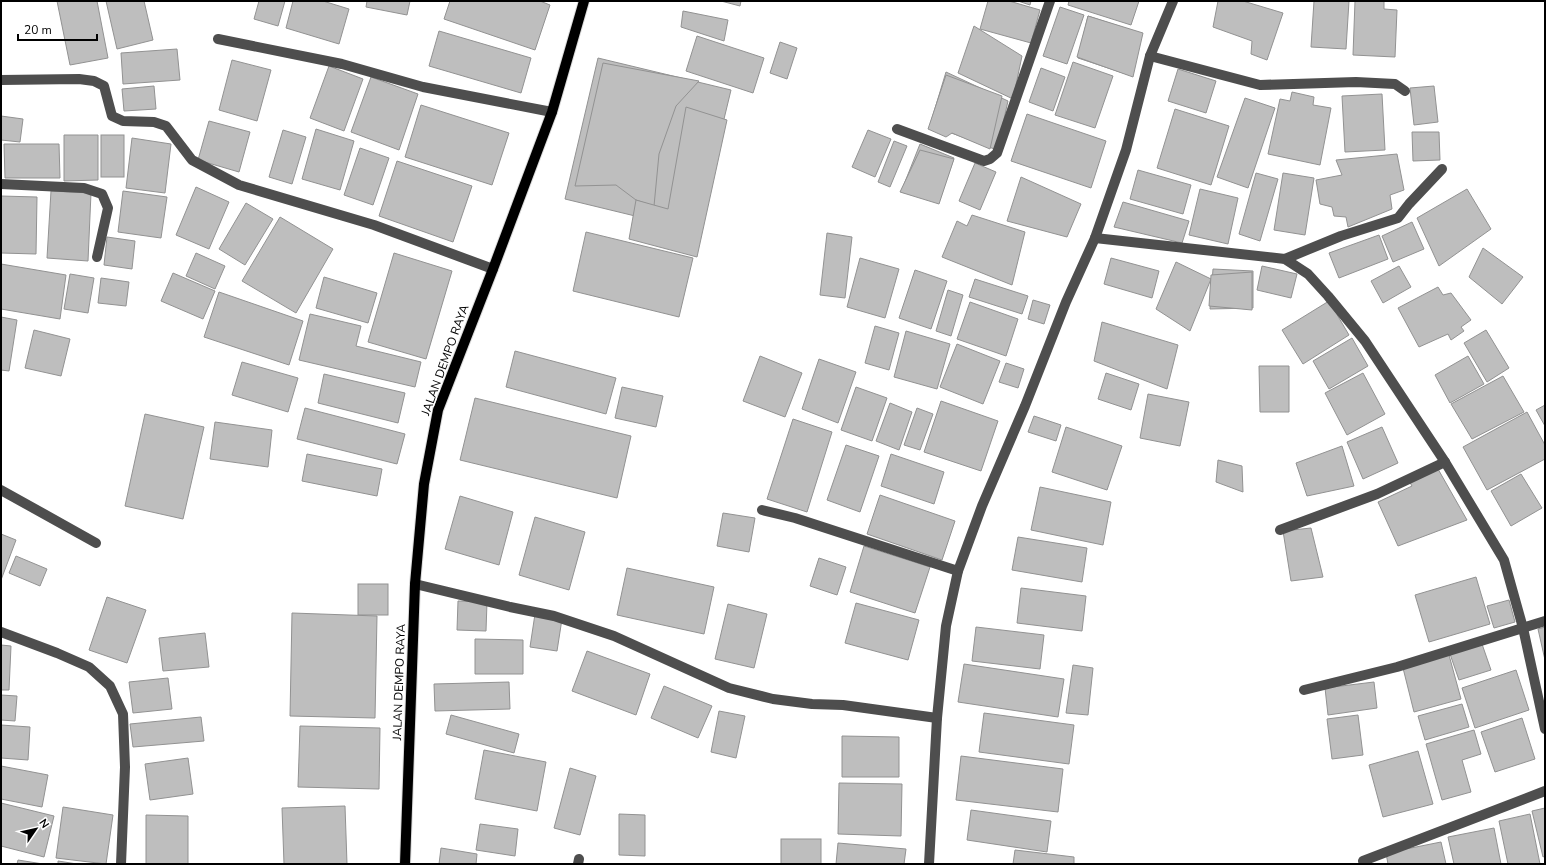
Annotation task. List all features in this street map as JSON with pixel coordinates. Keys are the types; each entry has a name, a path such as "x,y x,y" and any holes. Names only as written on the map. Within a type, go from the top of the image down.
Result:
{"main road":[{"name":"JALAN DEMPO RAYA","path":"405,864 415,584 424,484 438,410 494,269 552,112 584,1"}],"street":[{"path":"897,129 984,161 990,159 997,153 1050,1"},
{"path":"929,864 937,718 946,626 958,571 982,506 1025,406 1066,302 1095,238 1126,150 1150,56 1173,1"},
{"path":"218,39 342,64 423,87 552,112"},
{"path":"1150,56 1260,85 1356,82 1395,84 1405,92"},
{"path":"1,80 79,79 94,81 104,86 112,116 123,122 154,122 166,126 192,160 239,185 374,225 494,269"},
{"path":"1285,259 1341,236 1398,218 1442,169"},
{"path":"1,184 84,188 102,194 108,208 97,257"},
{"path":"1095,238 1285,259 1308,274 1365,341 1445,462 1504,560 1523,628 1545,729"},
{"path":"1280,530 1377,494 1445,462"},
{"path":"1,490 96,543"},
{"path":"762,510 802,520 958,571"},
{"path":"415,584 554,616 614,636 736,690 773,699 812,704 843,705 937,718"},
{"path":"1304,690 1397,668 1545,621"},
{"path":"1,632 58,653 89,667 110,686 123,714 125,767 121,864"},
{"path":"1363,861 1545,791"}],"building":[{"path":"57,1 97,1 108,58 70,65"},
{"path":"106,1 144,1 153,40 117,49"},
{"path":"259,1 285,1 278,26 254,19"},
{"path":"293,1 323,1 349,9 339,44 286,28"},
{"path":"367,1 410,1 407,15 366,7"},
{"path":"450,1 540,1 550,5 535,50 444,19"},
{"path":"721,1 741,1 740,6"},
{"path":"988,1 1009,1 1040,10 1031,43 980,29"},
{"path":"1018,1 1031,1 1030,5"},
{"path":"1069,1 1139,1 1131,25 1068,5"},
{"path":"1218,1 1243,1 1283,13 1267,60 1251,54 1252,41 1213,27"},
{"path":"1314,1 1349,1 1346,49 1311,47"},
{"path":"1355,1 1384,1 1384,9 1397,10 1395,57 1353,55"},
{"path":"1060,7 1084,15 1067,64 1043,56"},
{"path":"683,11 728,20 724,41 681,27"},
{"path":"1088,16 1140,33 1129,75 1078,58"},
{"path":"1088,16 1143,33 1133,77 1077,57"},
{"path":"974,26 1022,56 1013,99 958,73"},
{"path":"439,31 531,58 521,93 429,66"},
{"path":"697,36 764,58 753,93 686,71"},
{"path":"780,42 797,48 787,79 770,73"},
{"path":"177,49 180,80 123,84 121,53"},
{"path":"598,58 731,90 697,231 565,199"},
{"path":"232,60 271,70 257,121 219,110"},
{"path":"1073,62 1113,76 1095,128 1055,115"},
{"path":"603,63 699,81 676,106 659,154 654,206 636,200 616,185 575,186"},
{"path":"329,66 363,79 344,131 310,118"},
{"path":"1041,68 1065,77 1053,111 1029,102"},
{"path":"1178,69 1216,81 1206,113 1168,101"},
{"path":"946,72 1008,101 997,150 930,125"},
{"path":"946,75 1002,96 990,149 952,133 946,137 928,129"},
{"path":"371,77 418,94 399,150 351,132"},
{"path":"154,86 156,109 124,111 122,89"},
{"path":"1434,86 1438,122 1414,125 1410,88"},
{"path":"1292,92 1314,97 1313,105 1331,108 1320,165 1268,154 1280,99 1290,101"},
{"path":"1382,94 1385,150 1345,152 1342,96"},
{"path":"1245,98 1275,108 1248,188 1217,177"},
{"path":"421,105 509,133 492,185 405,157"},
{"path":"686,107 727,120 697,257 629,239 636,200 668,209"},
{"path":"1175,109 1229,126 1211,185 1157,168"},
{"path":"1027,114 1106,141 1091,188 1011,161"},
{"path":"1,116 23,119 20,142 1,140"},
{"path":"209,121 250,132 239,172 198,160"},
{"path":"316,129 354,141 340,190 302,179"},
{"path":"283,130 306,137 292,184 269,177"},
{"path":"868,130 891,139 875,177 852,167"},
{"path":"1412,132 1439,132 1440,160 1413,161"},
{"path":"64,135 98,135 98,180 64,181"},
{"path":"101,135 124,135 124,177 101,177"},
{"path":"132,138 171,144 165,193 126,188"},
{"path":"894,141 907,146 890,187 878,182"},
{"path":"4,144 59,144 60,178 5,178"},
{"path":"920,144 954,158 939,201 901,192"},
{"path":"360,148 389,158 373,205 344,195"},
{"path":"920,150 954,159 939,204 900,192"},
{"path":"1397,154 1404,190 1390,195 1392,209 1348,227 1346,217 1334,216 1332,207 1320,204 1316,180 1342,175 1336,160"},
{"path":"397,161 472,186 453,242 379,216"},
{"path":"975,163 996,172 980,210 959,201"},
{"path":"1138,170 1191,185 1183,214 1130,199"},
{"path":"1256,173 1278,179 1260,241 1239,234"},
{"path":"1283,173 1314,178 1305,235 1274,230"},
{"path":"1021,177 1081,204 1067,237 1007,221"},
{"path":"196,187 229,202 209,249 176,235"},
{"path":"1200,189 1238,198 1228,244 1189,235"},
{"path":"1467,189 1491,229 1439,266 1417,218"},
{"path":"51,191 91,193 88,261 47,258"},
{"path":"123,191 167,197 161,238 118,232"},
{"path":"1,196 37,197 36,254 1,253"},
{"path":"1123,202 1189,221 1182,243 1114,227"},
{"path":"246,203 273,219 245,265 219,249"},
{"path":"972,215 1025,232 1012,285 942,257 957,221 967,226"},
{"path":"280,217 333,249 296,313 242,281"},
{"path":"1412,222 1424,249 1393,262 1382,236"},
{"path":"586,232 693,258 679,317 573,291"},
{"path":"827,233 852,237 845,298 820,295"},
{"path":"1379,235 1388,259 1339,278 1329,253"},
{"path":"107,237 135,241 132,269 104,265"},
{"path":"1483,248 1523,277 1502,304 1469,277"},
{"path":"196,253 225,266 215,289 186,276"},
{"path":"394,253 452,271 426,359 368,342"},
{"path":"860,258 899,269 885,318 847,307"},
{"path":"1111,258 1159,271 1152,298 1104,284"},
{"path":"1176,262 1211,279 1190,331 1156,309"},
{"path":"1,264 66,275 60,319 1,309"},
{"path":"1262,266 1297,274 1291,298 1257,290"},
{"path":"1399,266 1411,287 1383,303 1371,281"},
{"path":"1213,269 1253,271 1253,308 1210,309"},
{"path":"915,270 947,281 931,329 899,318"},
{"path":"1252,272 1252,310 1209,306 1211,275"},
{"path":"173,273 215,291 203,319 161,301"},
{"path":"70,274 94,278 88,313 64,309"},
{"path":"324,277 377,293 368,323 316,308"},
{"path":"101,278 129,282 126,306 98,303"},
{"path":"975,279 1028,296 1022,314 969,297"},
{"path":"1438,287 1443,295 1451,293 1471,320 1461,327 1464,331 1451,340 1448,334 1419,347 1398,308"},
{"path":"948,290 963,295 951,336 936,331"},
{"path":"219,292 303,321 289,365 204,337"},
{"path":"1033,300 1050,305 1044,324 1028,319"},
{"path":"1329,301 1349,335 1303,364 1282,330"},
{"path":"970,302 1018,319 1006,356 957,339"},
{"path":"310,314 361,326 356,346 421,362 415,387 299,360"},
{"path":"1,317 17,320 9,371 1,370"},
{"path":"1102,322 1178,345 1167,389 1094,361"},
{"path":"875,326 899,333 889,370 865,363"},
{"path":"34,330 70,339 61,376 25,368"},
{"path":"1486,330 1509,368 1487,382 1464,343"},
{"path":"906,331 950,344 937,389 894,377"},
{"path":"1352,338 1368,366 1329,389 1313,361"},
{"path":"957,344 1000,361 983,404 940,387"},
{"path":"515,351 616,378 606,414 506,387"},
{"path":"760,356 802,373 785,417 743,401"},
{"path":"1468,356 1484,384 1450,403 1435,375"},
{"path":"819,359 856,372 838,423 802,409"},
{"path":"242,362 298,378 288,412 232,395"},
{"path":"1006,363 1024,369 1018,388 999,382"},
{"path":"1259,366 1289,366 1289,412 1260,412"},
{"path":"1106,373 1139,384 1131,410 1098,399"},
{"path":"1363,373 1385,414 1347,435 1325,393"},
{"path":"324,374 405,393 398,423 318,403"},
{"path":"1503,376 1524,412 1472,439 1451,404"},
{"path":"622,387 663,396 656,427 615,418"},
{"path":"856,387 887,398 872,441 841,430"},
{"path":"1148,394 1189,402 1180,446 1140,438"},
{"path":"475,398 631,436 617,498 460,460"},
{"path":"941,401 998,421 981,471 924,452"},
{"path":"890,403 912,412 899,450 876,441"},
{"path":"1545,405 1545,426 1536,410"},
{"path":"305,408 405,434 397,464 297,439"},
{"path":"917,408 933,414 920,450 904,445"},
{"path":"1527,412 1545,445 1545,459 1487,490 1463,447"},
{"path":"145,414 204,427 183,519 125,506"},
{"path":"1034,416 1061,425 1056,441 1028,432"},
{"path":"793,419 832,432 807,512 767,499"},
{"path":"215,422 272,430 268,467 210,459"},
{"path":"1066,427 1122,446 1107,490 1052,472"},
{"path":"1382,427 1398,463 1363,479 1347,442"},
{"path":"846,445 879,456 860,512 827,500"},
{"path":"1342,446 1354,486 1307,496 1296,463"},
{"path":"307,454 382,469 377,496 302,481"},
{"path":"891,454 944,472 934,504 881,486"},
{"path":"1218,460 1242,466 1243,492 1216,482"},
{"path":"1438,469 1467,520 1398,546 1378,502 1412,486 1409,481"},
{"path":"1521,474 1542,508 1511,526 1491,491"},
{"path":"1040,487 1111,502 1103,545 1031,530"},
{"path":"880,495 955,521 942,560 867,534"},
{"path":"460,496 513,512 499,565 445,549"},
{"path":"723,513 755,518 749,552 717,546"},
{"path":"535,517 585,532 569,590 519,575"},
{"path":"1311,528 1323,577 1291,581 1283,531"},
{"path":"1,534 16,540 1,580"},
{"path":"1018,537 1087,548 1082,582 1012,570"},
{"path":"864,546 930,567 915,613 850,592"},
{"path":"16,556 47,569 40,586 9,573"},
{"path":"819,558 846,567 837,595 810,586"},
{"path":"627,568 714,587 704,634 617,615"},
{"path":"1476,577 1490,624 1429,642 1415,595"},
{"path":"358,584 388,584 388,615 358,615"},
{"path":"1021,588 1086,596 1082,631 1017,623"},
{"path":"107,597 146,610 127,663 89,650"},
{"path":"1509,600 1515,622 1494,628 1487,606"},
{"path":"458,601 487,602 486,631 457,630"},
{"path":"856,603 919,620 908,660 845,643"},
{"path":"728,604 767,614 754,668 715,659"},
{"path":"292,613 377,616 375,718 290,716"},
{"path":"535,614 562,619 557,651 530,647"},
{"path":"976,627 1044,635 1040,669 972,661"},
{"path":"1545,627 1545,660 1538,629"},
{"path":"205,633 209,667 163,671 159,638"},
{"path":"475,639 523,640 523,674 475,674"},
{"path":"1482,644 1491,670 1459,680 1450,654"},
{"path":"1,645 11,646 9,690 1,690"},
{"path":"587,651 650,674 636,715 572,691"},
{"path":"1449,655 1461,699 1414,712 1403,668"},
{"path":"964,664 1064,679 1058,717 958,702"},
{"path":"1073,665 1093,668 1088,715 1066,713"},
{"path":"1516,670 1529,710 1475,728 1462,688"},
{"path":"168,678 172,709 133,713 129,682"},
{"path":"509,682 510,709 435,711 434,684"},
{"path":"1374,682 1377,708 1328,715 1325,688"},
{"path":"664,686 712,706 698,738 651,718"},
{"path":"1,695 17,696 15,721 1,720"},
{"path":"1462,704 1469,727 1425,740 1418,716"},
{"path":"719,711 745,716 736,758 711,752"},
{"path":"984,713 1074,725 1069,764 979,752"},
{"path":"451,715 519,734 514,753 446,734"},
{"path":"1358,715 1363,755 1332,759 1327,719"},
{"path":"201,717 204,741 133,747 130,724"},
{"path":"1522,718 1535,759 1495,772 1481,732"},
{"path":"1,725 30,727 28,760 1,758"},
{"path":"300,726 380,728 379,789 298,787"},
{"path":"1474,730 1481,754 1462,760 1471,792 1442,800 1426,744"},
{"path":"842,736 899,737 899,777 842,777"},
{"path":"484,750 546,762 537,811 475,799"},
{"path":"1418,751 1433,804 1383,817 1369,765"},
{"path":"961,756 1063,769 1058,812 956,800"},
{"path":"188,758 193,794 150,800 145,764"},
{"path":"1,766 48,775 42,807 1,799"},
{"path":"570,768 596,776 580,835 554,828"},
{"path":"839,783 902,784 901,836 838,834"},
{"path":"1,803 54,816 44,857 1,846"},
{"path":"345,806 347,864 284,864 282,808"},
{"path":"63,807 113,815 106,864 56,858"},
{"path":"1545,808 1545,856 1543,857 1532,811"},
{"path":"971,810 1051,821 1047,852 967,840"},
{"path":"619,814 645,815 645,856 619,855"},
{"path":"1530,814 1540,864 1508,864 1499,821"},
{"path":"146,815 188,816 188,864 146,864"},
{"path":"480,824 518,829 515,856 476,850"},
{"path":"1494,828 1501,864 1454,864 1448,837"},
{"path":"781,839 821,839 821,864 781,864"},
{"path":"1441,842 1446,864 1388,864 1386,853"},
{"path":"838,843 906,849 904,864 836,864"},
{"path":"441,848 477,854 476,864 439,864"},
{"path":"1015,850 1074,857 1074,864 1013,864"},
{"path":"18,860 43,864 17,864"},
{"path":"58,861 77,864 58,864"}]}
